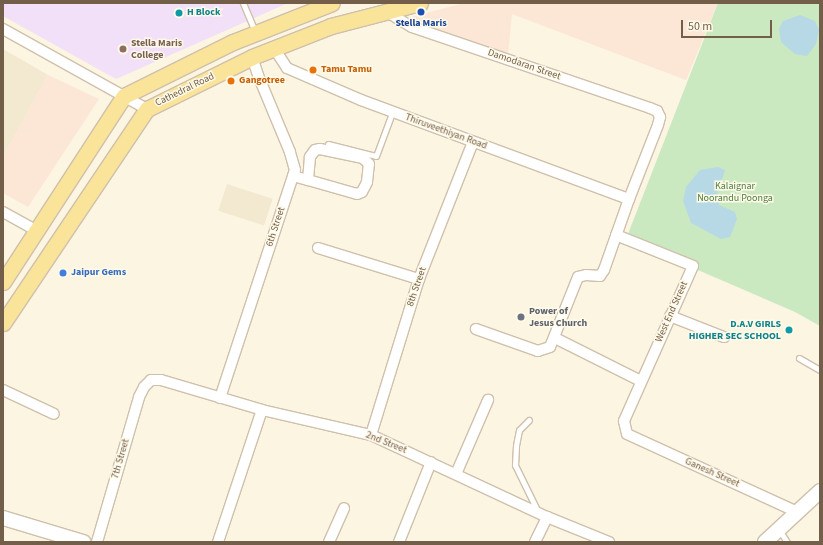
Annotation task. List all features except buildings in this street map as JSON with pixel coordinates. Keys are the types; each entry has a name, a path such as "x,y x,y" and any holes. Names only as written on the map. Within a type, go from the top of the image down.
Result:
{"main road":[{"path":"3,282 124,96 233,42 332,3"},
{"name":"Cathedral Road","path":"3,322 147,109 252,57 274,48 331,26 420,3"}],"street":[{"name":"Damodaran Street","path":"387,12 412,27 657,111 660,117 658,125 628,199"},
{"path":"3,29 147,109"},
{"name":"Thiruveethiyan Road","path":"274,48 287,68 392,113 628,199"},
{"name":"6th Street","path":"220,398 295,170 290,152 252,57"},
{"name":"8th Street","path":"371,436 419,279 473,142"},
{"path":"293,176 357,194 362,192 367,182 369,164 363,158 320,149 316,150 310,157 308,180"},
{"path":"476,329 538,351 550,347 555,338 578,277 600,276 604,270 628,199"},
{"path":"3,212 37,231"},
{"name":"West End Street","path":"616,235 693,266 624,421 627,434"},
{"path":"318,248 419,279"},
{"path":"670,316 724,337"},
{"path":"555,338 641,381"},
{"name":"2nd Street","path":"151,380 161,380 262,410 371,436 431,462 543,515 609,542"},
{"name":"7th Street","path":"97,542 139,397 144,387 151,380"},
{"path":"3,390 54,414"},
{"path":"456,474 488,400"},
{"path":"218,542 262,410"},
{"name":"Ganesh Street","path":"627,434 797,512"},
{"path":"399,542 431,462"},
{"path":"765,542 820,491"},
{"path":"329,542 344,508"},
{"path":"535,542 543,515"},
{"path":"3,518 83,542"}],"lane":[{"path":"243,3 256,33"},
{"path":"328,144 376,156 392,113"},
{"path":"799,358 820,370"},
{"path":"529,420 520,430 516,446 515,465 525,488 543,515"},
{"path":"779,528 787,542"}],"shaded area":[{"name":"Stella Maris College","path":"3,3 288,3 116,79 3,16"},
{"path":"464,3 718,3 686,80 512,14 508,55 417,28 408,18"},
{"path":"3,49 48,75 3,157"},
{"path":"48,75 99,99 28,207 3,193 3,157"},
{"path":"227,184 273,199 264,225 218,211"}],"green space":[{"name":"Kalaignar Noorandu Poonga","path":"718,3 820,3 820,326 795,312 626,239"}],"water":[{"path":"800,15 815,21 819,30 816,44 807,56 795,54 781,42 779,29 783,21"},
{"path":"718,167 725,170 717,188 719,205 735,212 737,219 730,237 721,239 691,223 683,201 686,187 700,170"}],"place":[{"name":"Stella Maris","path":"421,12"},
{"name":"H Block","path":"179,13"},
{"name":"Stella Maris College","path":"123,49"},
{"name":"Tamu Tamu","path":"313,70"},
{"name":"Gangotree","path":"231,81"},
{"name":"Jaipur Gems","path":"63,273"},
{"name":"Power of Jesus Church","path":"521,317"},
{"name":"D.A.V GIRLS HIGHER SEC SCHOOL","path":"789,330"}]}
